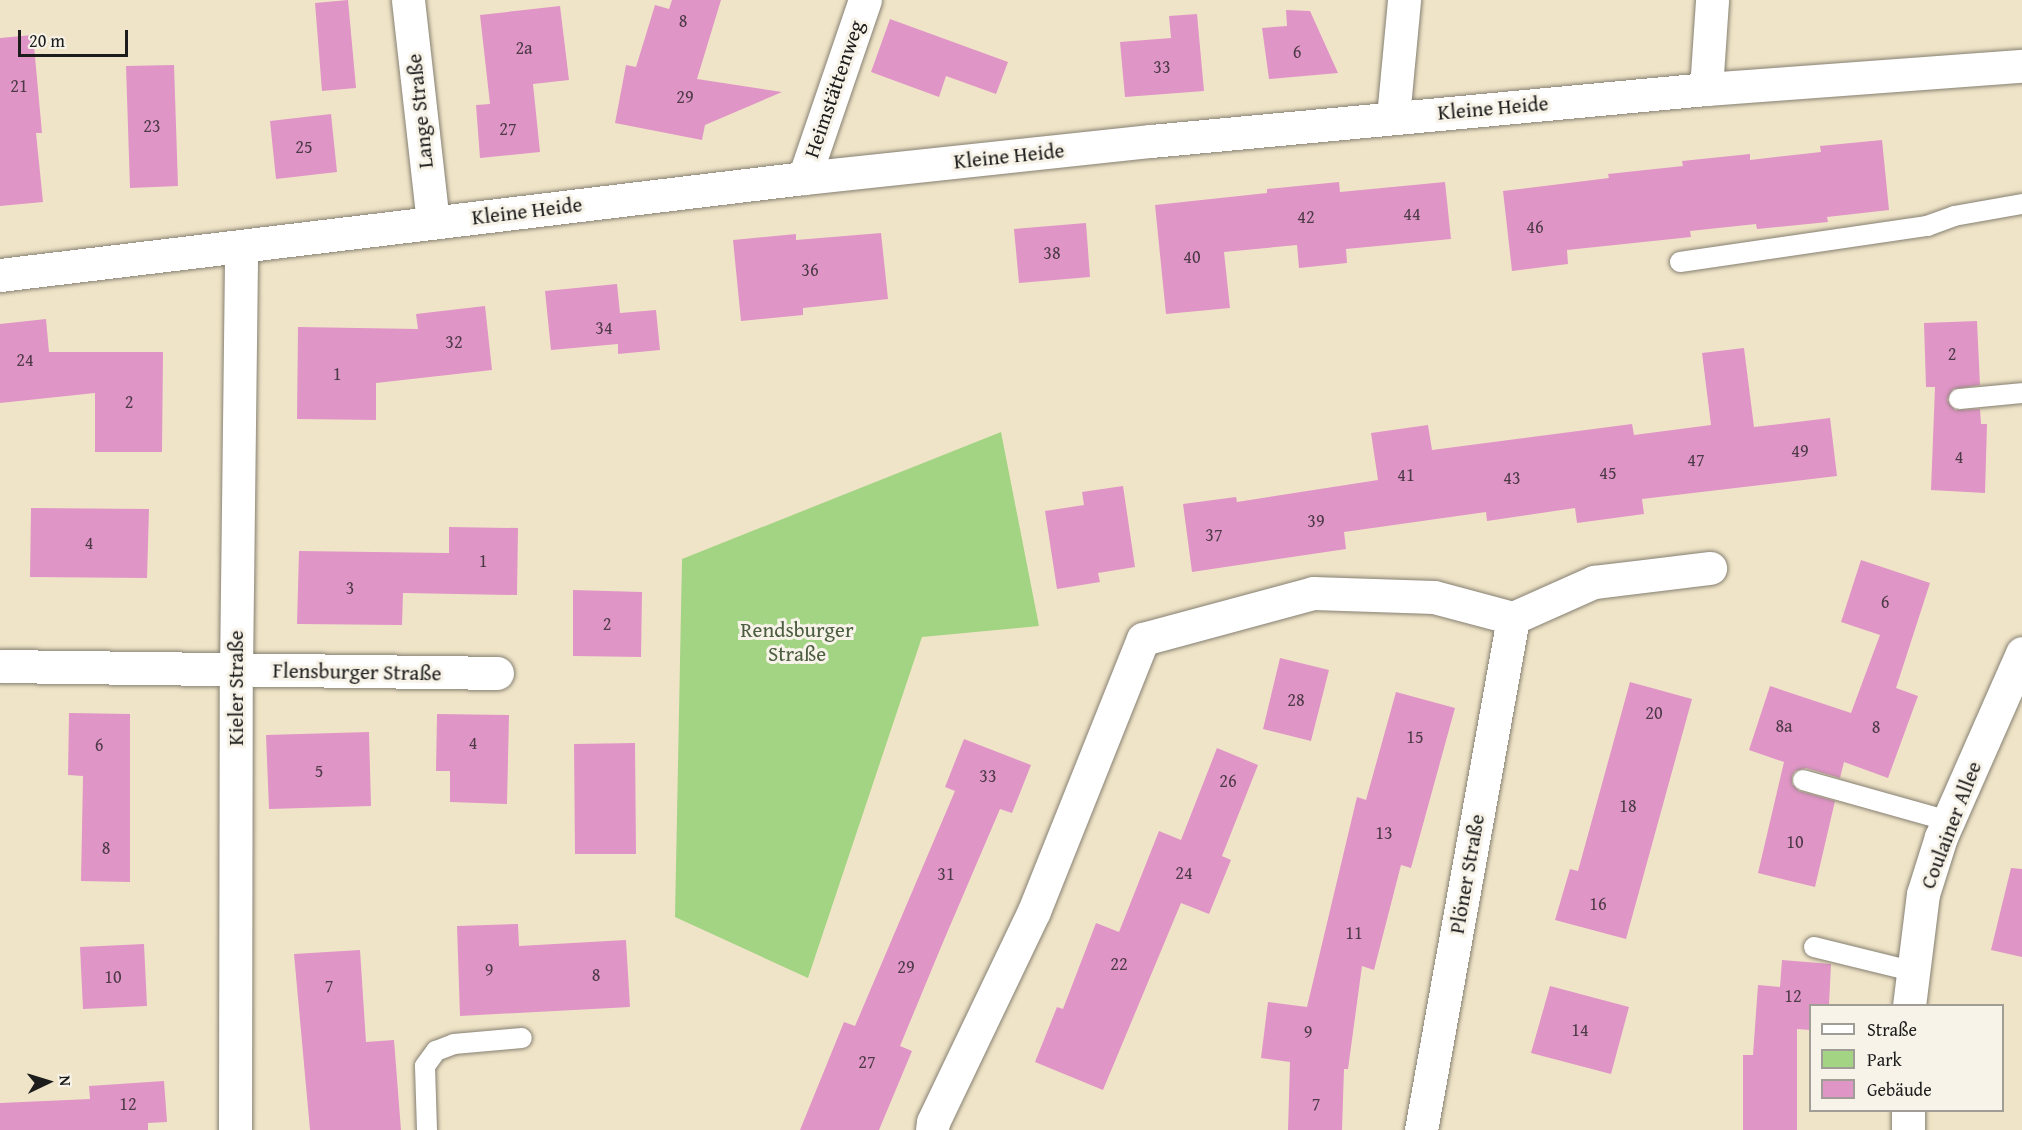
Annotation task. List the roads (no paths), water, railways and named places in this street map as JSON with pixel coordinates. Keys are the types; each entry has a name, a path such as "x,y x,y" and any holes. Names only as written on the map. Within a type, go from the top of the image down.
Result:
{"street":[{"name":"Lange Straße","path":"408,0 433,222"},
{"name":"Heimstättenweg","path":"804,178 865,0"},
{"path":"1393,117 1404,0"},
{"path":"1706,89 1712,0"},
{"name":"Kleine Heide","path":"0,275 804,178 1393,117 1706,89 2022,66"},
{"name":"Kieler Straße","path":"235,1130 236,670 241,247"},
{"path":"932,1130 933,1122 1034,911 1143,639 1313,593 1434,597 1513,618 1594,582 1710,568"},
{"name":"Plöner Straße","path":"1421,1130 1513,618"},
{"name":"Coulainer Allee","path":"1909,1004 1923,894 1941,837 2022,653"},
{"name":"Flensburger Straße","path":"1,666 497,673"},
{"path":"1908,1112 1908,1130"}],"lane":[{"path":"1680,262 1927,226 1954,216 2022,204"},
{"path":"1959,399 2022,393"},
{"path":"1803,780 1916,814 1949,821"},
{"path":"1814,947 1912,970"},
{"path":"427,1130 425,1066 436,1052 454,1044 522,1038"}],"park label":[{"name":"Rendsburger Straße","path":"797,642"}]}
